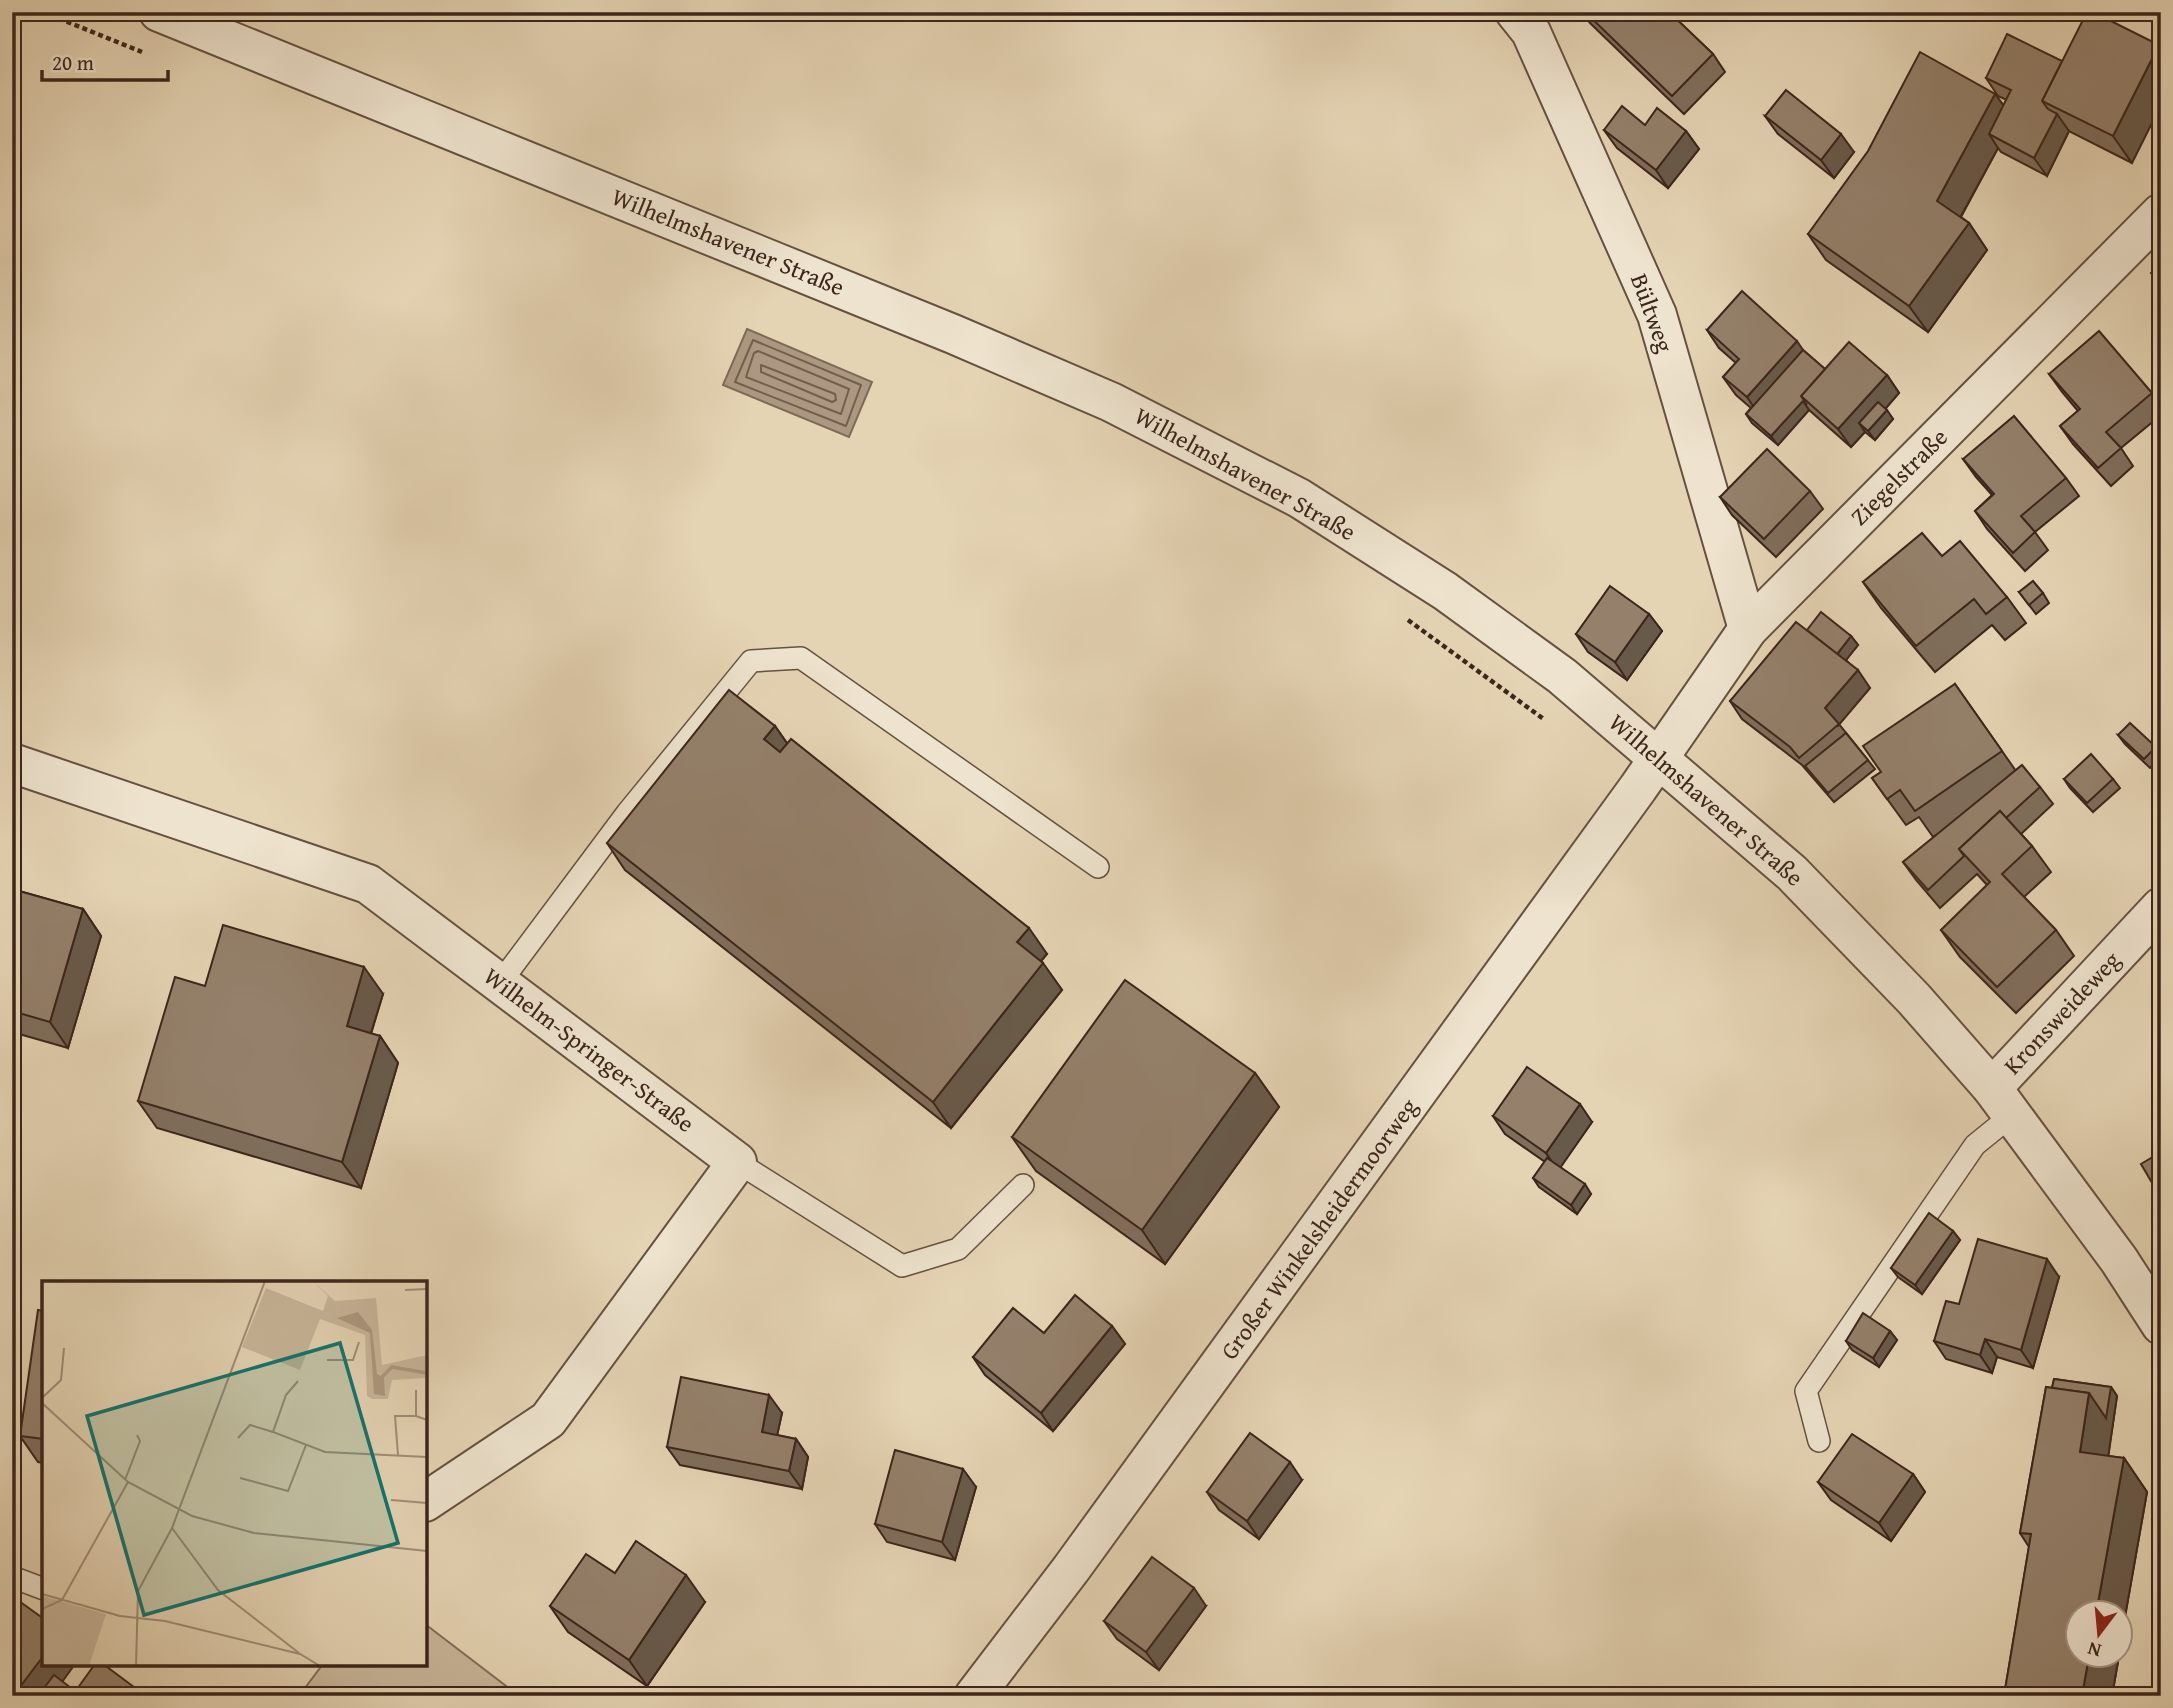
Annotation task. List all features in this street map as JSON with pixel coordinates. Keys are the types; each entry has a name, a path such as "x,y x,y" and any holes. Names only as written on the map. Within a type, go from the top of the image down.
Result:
{"street":[{"name":"Wilhelmshavener Straße","path":"159,12 953,334 1111,402 1299,498 1446,591 1562,676 1792,873 1914,999 2002,1102 2119,1260 2161,1325"},
{"name":"Bültweg","path":"1515,12 1531,32 1657,315 1748,629"},
{"name":"Ziegelstraße","path":"1660,758 1748,629 2161,213"},
{"name":"Großer Winkelsheidermoorweg","path":"974,1696 1071,1570 1660,758"},
{"name":"Wilhelm-Springer-Straße","path":"12,763 368,884 737,1162"},
{"name":"Kronsweideweg","path":"2002,1102 2161,907"},
{"path":"427,1501 548,1420 737,1162"}],"lane":[{"path":"500,983 627,813 751,661 801,658 1098,867"},
{"path":"1819,1441 1806,1391 2002,1102"},
{"path":"737,1162 902,1266 958,1250 1023,1185"},
{"path":"12,1577 42,1588"}],"path":[{"path":"43,12 145,54"},
{"path":"1403,617 1549,723"}],"shaded area":[{"path":"427,1626 519,1696 299,1696 322,1666 427,1666"}],"water":[{"path":"747,329 872,382 849,437 723,385"}],"building":[{"path":"1585,12 1669,12 1713,54 1672,96"},
{"path":"2087,12 2093,12 2159,45 2113,136 2042,101"},
{"path":"2007,34 2062,61 2042,101 2048,109 2057,114 2034,158 1989,134 2011,90 1986,78"},
{"path":"1920,52 1995,94 1937,201 1969,223 1909,306 1808,234 1868,151"},
{"path":"1786,90 1841,134 1821,160 1765,116"},
{"path":"1622,106 1645,125 1657,108 1686,131 1656,170 1604,130"},
{"path":"2161,263 2161,283 2151,273"},
{"path":"1742,291 1797,341 1747,397 1723,377 1739,359 1707,330"},
{"path":"2099,331 2152,393 2106,432 2121,448 2098,468 2060,426 2080,409 2049,374"},
{"path":"1849,342 1887,375 1838,429 1801,396"},
{"path":"1803,350 1825,369 1801,396 1807,405 1803,401 1771,436 1746,414"},
{"path":"1878,402 1887,410 1868,431 1859,423"},
{"path":"2014,416 2066,478 2021,516 2035,532 2013,553 1975,511 1994,494 1963,459"},
{"path":"1767,449 1810,491 1764,539 1720,497"},
{"path":"1922,533 1942,556 1960,541 2007,597 1986,614 1974,599 1916,646 1863,582"},
{"path":"2033,581 2043,593 2029,605 2019,592"},
{"path":"1610,586 1649,614 1615,662 1576,634"},
{"path":"1821,612 1851,636 1837,654 1807,630"},
{"path":"1796,622 1858,670 1825,708 1839,724 1799,758 1790,747 1730,701"},
{"path":"1955,684 2002,751 1915,811 1900,790 1887,799 1872,778 1881,772 1863,746"},
{"path":"729,690 775,726 764,739 780,752 791,739 1029,928 1017,942 1043,963 933,1102 607,843"},
{"path":"2130,723 2156,747 2144,759 2118,735"},
{"path":"1846,733 1868,760 1828,793 1805,766"},
{"path":"2091,754 2113,779 2087,803 2064,779"},
{"path":"2022,765 2040,787 2006,818 2000,811 1959,849 1964,856 1928,890 1903,862"},
{"path":"2000,811 2032,846 2002,874 2056,930 1997,987 1941,930 1990,882 1959,849"},
{"path":"12,889 83,909 50,1022 12,1011"},
{"path":"223,925 364,967 347,1026 380,1036 342,1162 138,1101 175,977 205,986"},
{"path":"1125,980 1255,1073 1142,1230 1012,1137"},
{"path":"1527,1067 1580,1104 1546,1153 1493,1116"},
{"path":"2161,1152 2161,1198 2141,1164"},
{"path":"1547,1158 1585,1184 1571,1205 1533,1178"},
{"path":"1929,1213 1953,1231 1915,1285 1891,1268"},
{"path":"1978,1239 2047,1259 2021,1350 1985,1339 1980,1355 1934,1341 1946,1301 1959,1304"},
{"path":"1075,1295 1112,1326 1041,1413 973,1357 1013,1308 1044,1333"},
{"path":"38,1310 42,1311 42,1439 20,1436"},
{"path":"1863,1313 1890,1331 1873,1358 1846,1341"},
{"path":"681,1377 769,1395 762,1432 796,1439 789,1471 667,1447"},
{"path":"2054,1379 2111,1387 2106,1418 2089,1393 2052,1388"},
{"path":"2046,1387 2089,1393 2080,1452 2124,1458 2099,1600 2064,1600 2064,1670 2087,1670 2082,1696 2004,1696 2031,1534 2020,1533"},
{"path":"1250,1433 1290,1462 1247,1521 1207,1492"},
{"path":"1852,1434 1913,1474 1879,1523 1818,1482"},
{"path":"895,1450 963,1469 942,1542 875,1524"},
{"path":"636,1541 686,1575 629,1660 550,1606 586,1554 615,1573"},
{"path":"1152,1557 1194,1588 1146,1652 1104,1621"},
{"path":"12,1596 42,1618 42,1658 12,1696"},
{"path":"94,1666 106,1666 146,1696 72,1696"},
{"path":"54,1675 75,1691 72,1696 38,1696"}]}
